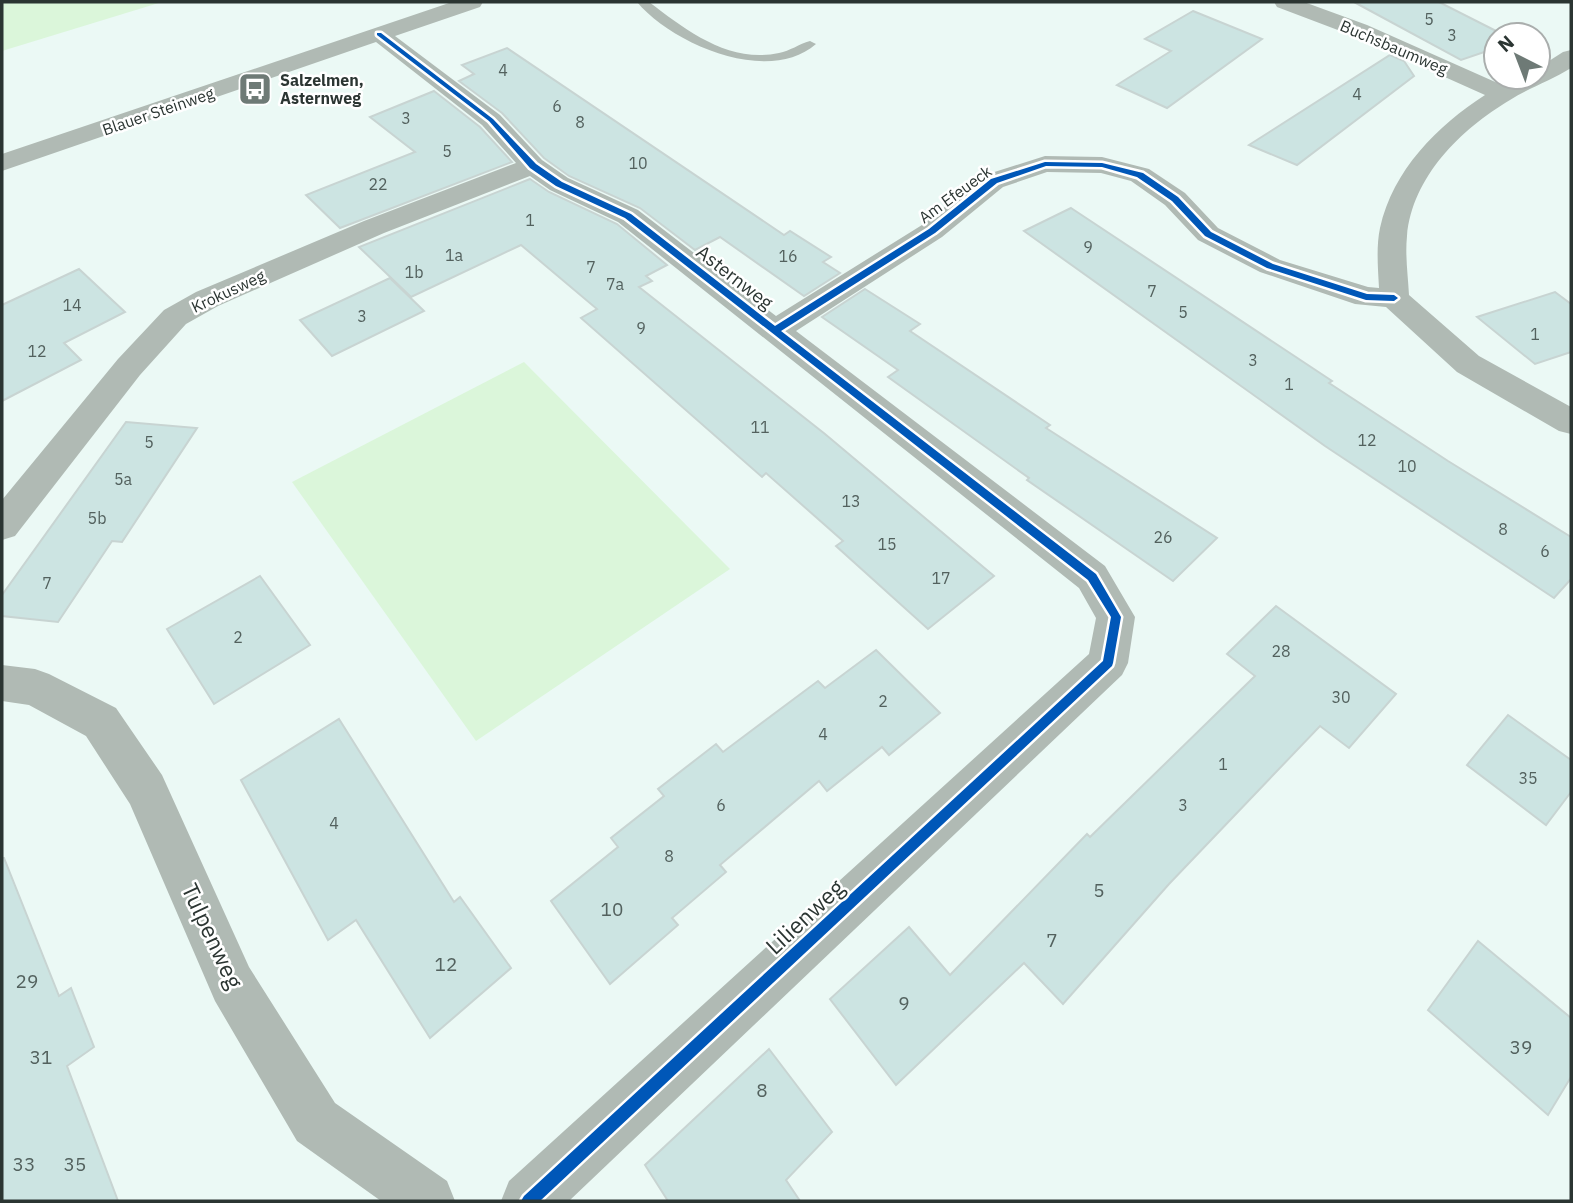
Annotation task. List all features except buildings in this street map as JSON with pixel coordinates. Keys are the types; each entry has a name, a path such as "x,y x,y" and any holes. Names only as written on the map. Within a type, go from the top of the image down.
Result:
{"street":[{"name":"Blauer Steinweg","path":"2,163 472,2"},
{"name":"Buchsbaumweg","path":"1285,2 1359,30 1503,94"},
{"name":"Asternweg","path":"379,34 491,120 533,166 559,184 628,216 1092,576 1116,617 1108,663"},
{"path":"1571,57 1555,69 1503,94 1457,126 1415,171 1394,229 1394,298 1468,364 1571,422"},
{"name":"Am Efeueck","path":"774,331 932,231 994,180 1045,164 1102,165 1140,175 1175,199 1208,234 1270,266 1366,298 1394,298"},
{"name":"Krokusweg","path":"2,526 129,367 175,317 207,299 374,227 533,166"},
{"name":"Lilienweg","path":"529,1201 1108,663"},
{"name":"Tulpenweg","path":"2,683 35,687 101,722 146,790 232,984 316,1122 427,1201"}],"lane":[{"path":"642,2 691,39 741,57 777,57 810,44"}],"green space":[{"path":"2,2 162,2 2,51"},
{"path":"524,362 730,569 476,741 292,482"}],"cycle path":[{"path":"379,34 491,120 533,166 559,184 628,216 1092,577 1116,617 1108,663 529,1201"},
{"path":"774,331 932,231 994,181 1045,164 1102,165 1140,175 1175,199 1208,234 1270,266 1366,297 1394,298"}],"place":[{"name":"Salzelmen, Asternweg","path":"255,89"}]}
